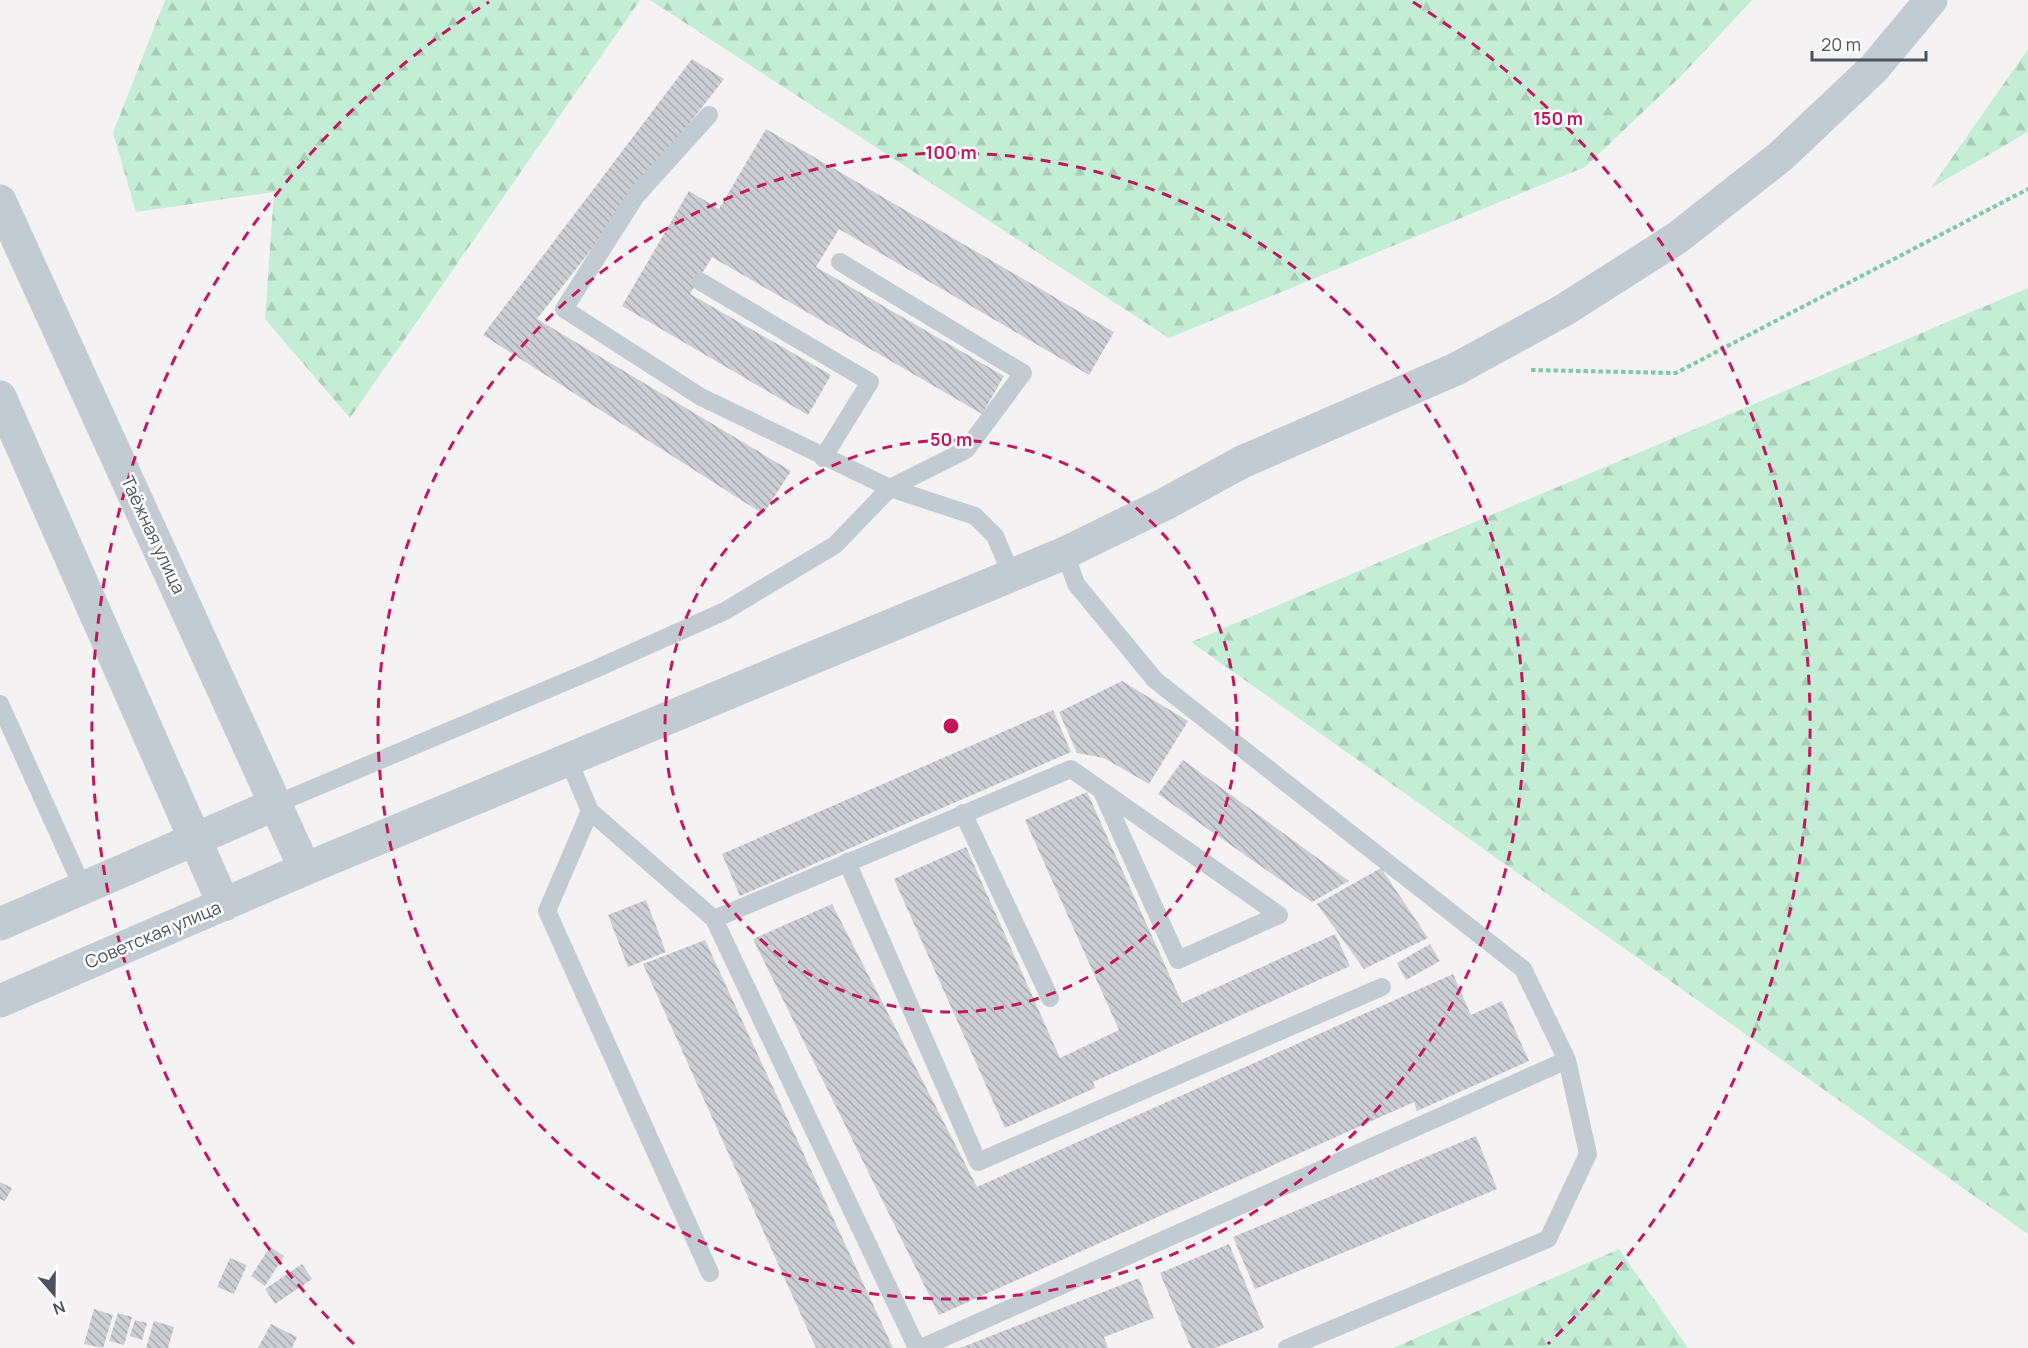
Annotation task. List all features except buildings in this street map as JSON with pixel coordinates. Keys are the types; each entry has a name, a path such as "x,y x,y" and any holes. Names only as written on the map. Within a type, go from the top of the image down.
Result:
{"street":[{"name":"Советская улица","path":"0,1001 568,759 1065,554 1242,462 1456,369 1564,310 1677,238 1781,156 1874,68 1931,0"},
{"name":"Таёжная улица","path":"0,201 306,869"},
{"path":"0,397 224,905"},
{"path":"0,924 276,804"}],"lane":[{"path":"709,116 636,196 564,309 700,397 823,458 890,488 975,516 995,537 1012,576"},
{"path":"276,804 591,671 725,611 835,545 890,488 966,450 1023,373 840,262"},
{"path":"701,282 870,382 823,458"},
{"path":"1065,554 1076,584 1155,680 1523,969 1567,1060 1588,1154 1548,1239 1287,1348"},
{"path":"0,704 82,888"},
{"path":"568,759 590,811 714,919 919,1348 1567,1060"},
{"path":"714,919 1071,769 1103,794 1279,915 1178,960 1103,794"},
{"path":"590,811 547,910 710,1273"},
{"path":"963,813 1050,998"},
{"path":"847,862 978,1162 1382,987"}],"path":[{"path":"1525,370 1676,373 2028,189"}],"green space":[{"path":"165,0 640,0 350,418 265,319 274,192 136,212 113,133"},
{"path":"650,0 1752,0 1683,74 1585,167 1169,338"},
{"path":"2028,49 2028,132 1931,188"},
{"path":"2028,288 2028,1234 1191,642"},
{"path":"1619,1249 1688,1348 1393,1348"}]}
